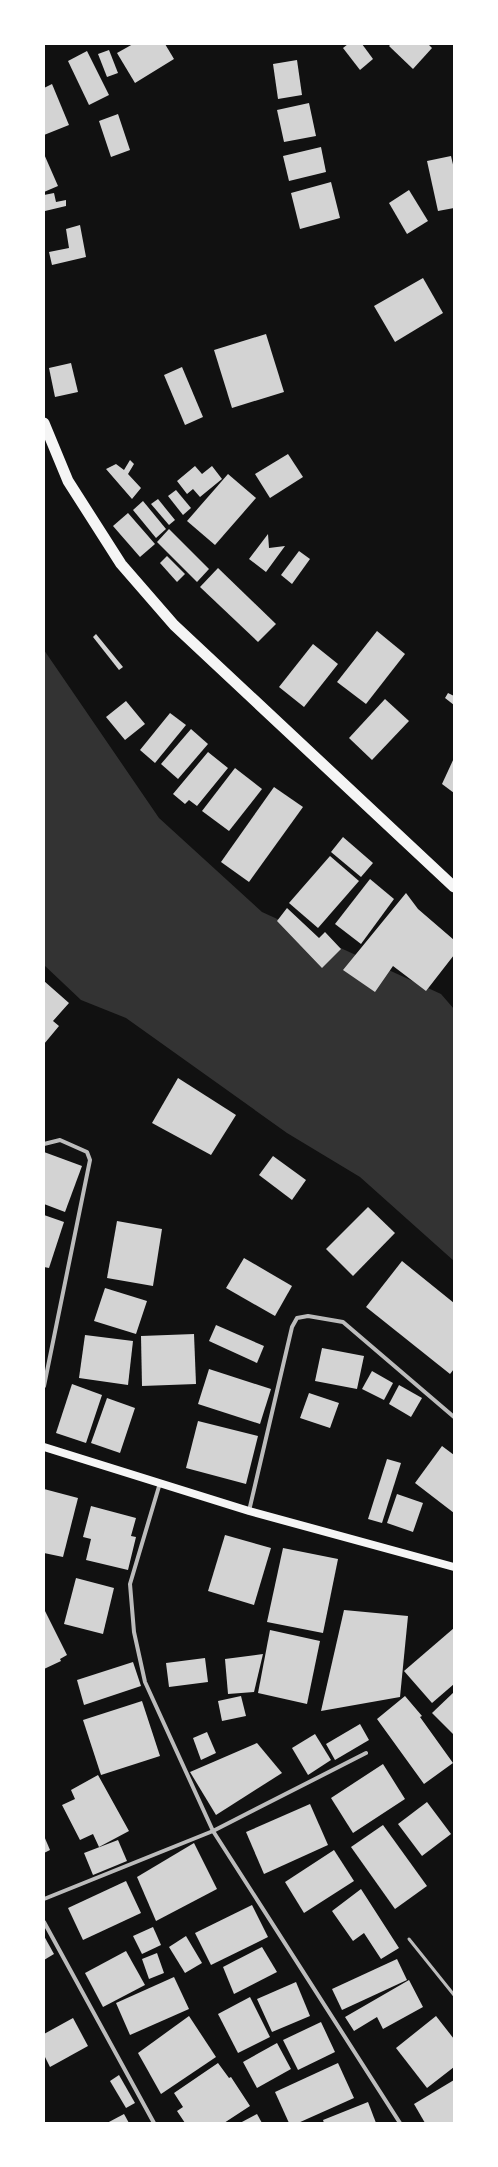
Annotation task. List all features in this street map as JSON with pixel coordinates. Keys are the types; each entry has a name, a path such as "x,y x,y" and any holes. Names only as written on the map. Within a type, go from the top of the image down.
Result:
{"highway":[{"path":"44,423 68,481 120,564 169,619 454,887"}],"main road":[{"path":"44,1447 249,1510 454,1567"}],"street":[{"path":"44,1144 60,1140 87,1152 90,1160 44,1386"},
{"path":"249,1510 292,1327 297,1318 308,1316 343,1322 454,1417"},
{"path":"160,1483 130,1584 134,1632 145,1682 213,1831 400,2123"},
{"path":"44,1898 213,1831 366,1753"},
{"path":"44,1922 154,2123"}],"lane":[{"path":"409,1939 454,1995"}],"shaded area":[{"path":"44,650 159,818 262,912 441,994 454,1009 454,1261 360,1177 287,1133 126,1018 81,1000 44,965"}],"building":[{"path":"133,44 165,44 174,59 135,83 117,53"},
{"path":"348,44 362,44 373,59 360,70 343,48"},
{"path":"391,44 428,44 432,48 413,69 389,46"},
{"path":"109,50 118,73 107,77 98,54"},
{"path":"87,51 109,95 89,105 68,61"},
{"path":"297,60 302,95 278,99 273,64"},
{"path":"52,84 69,125 44,135 44,88"},
{"path":"309,103 316,136 284,142 277,110"},
{"path":"118,114 130,150 111,157 99,121"},
{"path":"321,147 326,172 289,181 283,156"},
{"path":"44,154 58,186 44,192"},
{"path":"451,156 454,169 454,208 438,211 427,161"},
{"path":"331,182 340,218 300,229 291,193"},
{"path":"409,190 428,221 407,234 389,203"},
{"path":"54,193 56,202 66,200 66,206 45,211 44,195"},
{"path":"80,225 86,257 52,265 49,252 69,248 66,229"},
{"path":"423,278 443,313 395,342 374,306"},
{"path":"266,334 284,392 232,408 214,350"},
{"path":"71,363 78,392 55,397 49,368"},
{"path":"182,367 203,417 185,425 164,375"},
{"path":"288,454 303,477 270,498 255,474"},
{"path":"130,460 134,464 128,474 141,488 132,499 106,469 116,464 124,470"},
{"path":"195,466 202,474 212,466 222,479 200,497 193,489 187,494 177,481"},
{"path":"228,474 256,498 215,545 187,521"},
{"path":"176,490 191,508 183,515 168,496"},
{"path":"158,499 175,520 169,525 151,504"},
{"path":"143,501 166,529 156,538 133,510"},
{"path":"128,513 155,544 140,557 113,526"},
{"path":"169,529 209,569 197,582 157,542"},
{"path":"268,534 269,548 285,546 266,572 249,559"},
{"path":"299,551 310,559 292,584 281,575"},
{"path":"167,556 185,574 177,582 160,563"},
{"path":"218,568 276,624 258,642 200,587"},
{"path":"377,631 405,654 366,704 337,682"},
{"path":"96,634 123,667 119,670 93,637"},
{"path":"313,644 338,664 304,707 279,687"},
{"path":"448,693 454,696 454,705 445,698"},
{"path":"385,699 409,721 372,760 349,738"},
{"path":"126,701 145,724 125,740 106,717"},
{"path":"170,713 186,725 155,763 140,750"},
{"path":"191,729 208,744 178,779 161,764"},
{"path":"208,752 228,768 197,806 189,800 185,804 173,794"},
{"path":"454,758 454,793 442,784"},
{"path":"235,768 262,789 229,831 202,811"},
{"path":"274,787 303,807 249,882 221,862"},
{"path":"343,837 373,863 361,877 331,852"},
{"path":"330,856 359,881 318,928 289,903"},
{"path":"370,879 394,899 361,944 335,924"},
{"path":"406,893 418,909 454,940 454,955 426,991 393,966 375,992 343,970"},
{"path":"287,908 319,938 325,932 341,949 322,968 277,921"},
{"path":"44,981 69,1003 53,1021 59,1026 44,1044"},
{"path":"178,1078 236,1115 211,1155 152,1123"},
{"path":"44,1152 82,1166 65,1212 44,1204"},
{"path":"273,1156 306,1180 292,1200 259,1175"},
{"path":"368,1207 395,1233 353,1276 326,1249"},
{"path":"44,1215 64,1222 49,1268 44,1267"},
{"path":"117,1221 162,1229 153,1286 107,1278"},
{"path":"244,1258 292,1286 275,1316 226,1288"},
{"path":"402,1261 454,1303 454,1369 450,1374 366,1307"},
{"path":"105,1288 147,1301 136,1334 94,1321"},
{"path":"216,1325 264,1346 257,1363 209,1341"},
{"path":"194,1334 196,1384 142,1386 141,1336"},
{"path":"85,1335 133,1341 128,1385 79,1378"},
{"path":"322,1348 364,1356 357,1389 315,1381"},
{"path":"209,1369 271,1389 260,1424 198,1404"},
{"path":"372,1371 393,1383 384,1400 362,1389"},
{"path":"72,1384 102,1395 86,1443 56,1433"},
{"path":"399,1385 422,1398 411,1417 389,1404"},
{"path":"309,1393 339,1403 330,1428 300,1418"},
{"path":"107,1398 135,1408 120,1453 91,1443"},
{"path":"198,1421 258,1436 246,1484 186,1468"},
{"path":"442,1446 454,1455 454,1513 415,1483"},
{"path":"387,1459 401,1463 382,1523 368,1519"},
{"path":"44,1489 78,1498 63,1557 44,1553"},
{"path":"397,1494 423,1503 413,1532 387,1523"},
{"path":"91,1506 136,1518 131,1536 136,1537 128,1570 86,1560 91,1539 83,1537"},
{"path":"225,1535 271,1548 254,1605 208,1591"},
{"path":"283,1548 338,1559 323,1633 267,1622"},
{"path":"76,1578 114,1588 103,1634 64,1624"},
{"path":"44,1609 67,1655 60,1659 61,1661 44,1669"},
{"path":"344,1610 408,1616 400,1697 321,1711"},
{"path":"454,1628 454,1684 432,1703 404,1671"},
{"path":"270,1630 320,1641 307,1704 258,1693"},
{"path":"263,1654 254,1692 228,1694 225,1659"},
{"path":"205,1658 208,1682 169,1687 166,1663"},
{"path":"133,1662 141,1686 84,1705 77,1680"},
{"path":"454,1692 454,1735 432,1713"},
{"path":"241,1696 246,1716 222,1721 218,1701"},
{"path":"405,1696 422,1716 420,1717 453,1763 424,1784 377,1719"},
{"path":"142,1701 160,1756 101,1775 83,1720"},
{"path":"360,1724 369,1740 335,1760 326,1744"},
{"path":"207,1732 216,1753 201,1760 193,1738"},
{"path":"315,1734 331,1760 308,1775 292,1748"},
{"path":"257,1743 282,1773 216,1815 190,1772"},
{"path":"383,1764 405,1799 353,1833 331,1798"},
{"path":"98,1775 129,1831 99,1847 93,1834 80,1840 62,1805 75,1799 71,1790"},
{"path":"427,1802 451,1834 422,1856 398,1824"},
{"path":"310,1804 328,1845 264,1874 246,1832"},
{"path":"383,1825 427,1886 395,1909 351,1847"},
{"path":"44,1836 50,1850 44,1853"},
{"path":"118,1840 127,1861 93,1875 84,1853"},
{"path":"194,1843 217,1889 156,1921 137,1877"},
{"path":"334,1850 354,1881 304,1913 285,1882"},
{"path":"126,1881 141,1913 83,1940 68,1908"},
{"path":"361,1889 399,1948 381,1959 364,1933 353,1941 332,1911"},
{"path":"252,1905 268,1937 211,1965 195,1933"},
{"path":"153,1927 161,1945 142,1954 133,1936"},
{"path":"44,1936 54,1954 44,1960"},
{"path":"186,1936 202,1963 185,1973 169,1947"},
{"path":"262,1947 277,1972 234,1994 223,1967"},
{"path":"126,1951 145,1985 103,2007 85,1973"},
{"path":"157,1953 164,1973 149,1979 142,1959"},
{"path":"397,1959 407,1980 342,2010 332,1989"},
{"path":"174,1977 189,2009 130,2035 116,2003"},
{"path":"409,1980 423,2007 383,2029 377,2017 354,2031 345,2017"},
{"path":"296,1982 310,2016 272,2032 257,1999"},
{"path":"250,1997 270,2037 238,2053 218,2014"},
{"path":"189,2016 216,2057 161,2094 138,2053"},
{"path":"436,2016 454,2039 454,2067 427,2088 396,2048"},
{"path":"73,2018 88,2046 50,2067 44,2055 44,2034"},
{"path":"321,2022 335,2052 298,2070 283,2040"},
{"path":"277,2043 291,2069 257,2088 243,2062"},
{"path":"218,2063 229,2078 231,2077 250,2106 224,2123 185,2123 177,2111 183,2107 174,2093"},
{"path":"338,2063 354,2098 298,2123 289,2123 275,2092"},
{"path":"119,2075 135,2103 126,2108 110,2081"},
{"path":"454,2080 454,2123 425,2123 414,2104"},
{"path":"368,2102 376,2123 324,2123 323,2120"},
{"path":"124,2114 129,2123 107,2123"},
{"path":"257,2114 262,2123 240,2123"}]}
